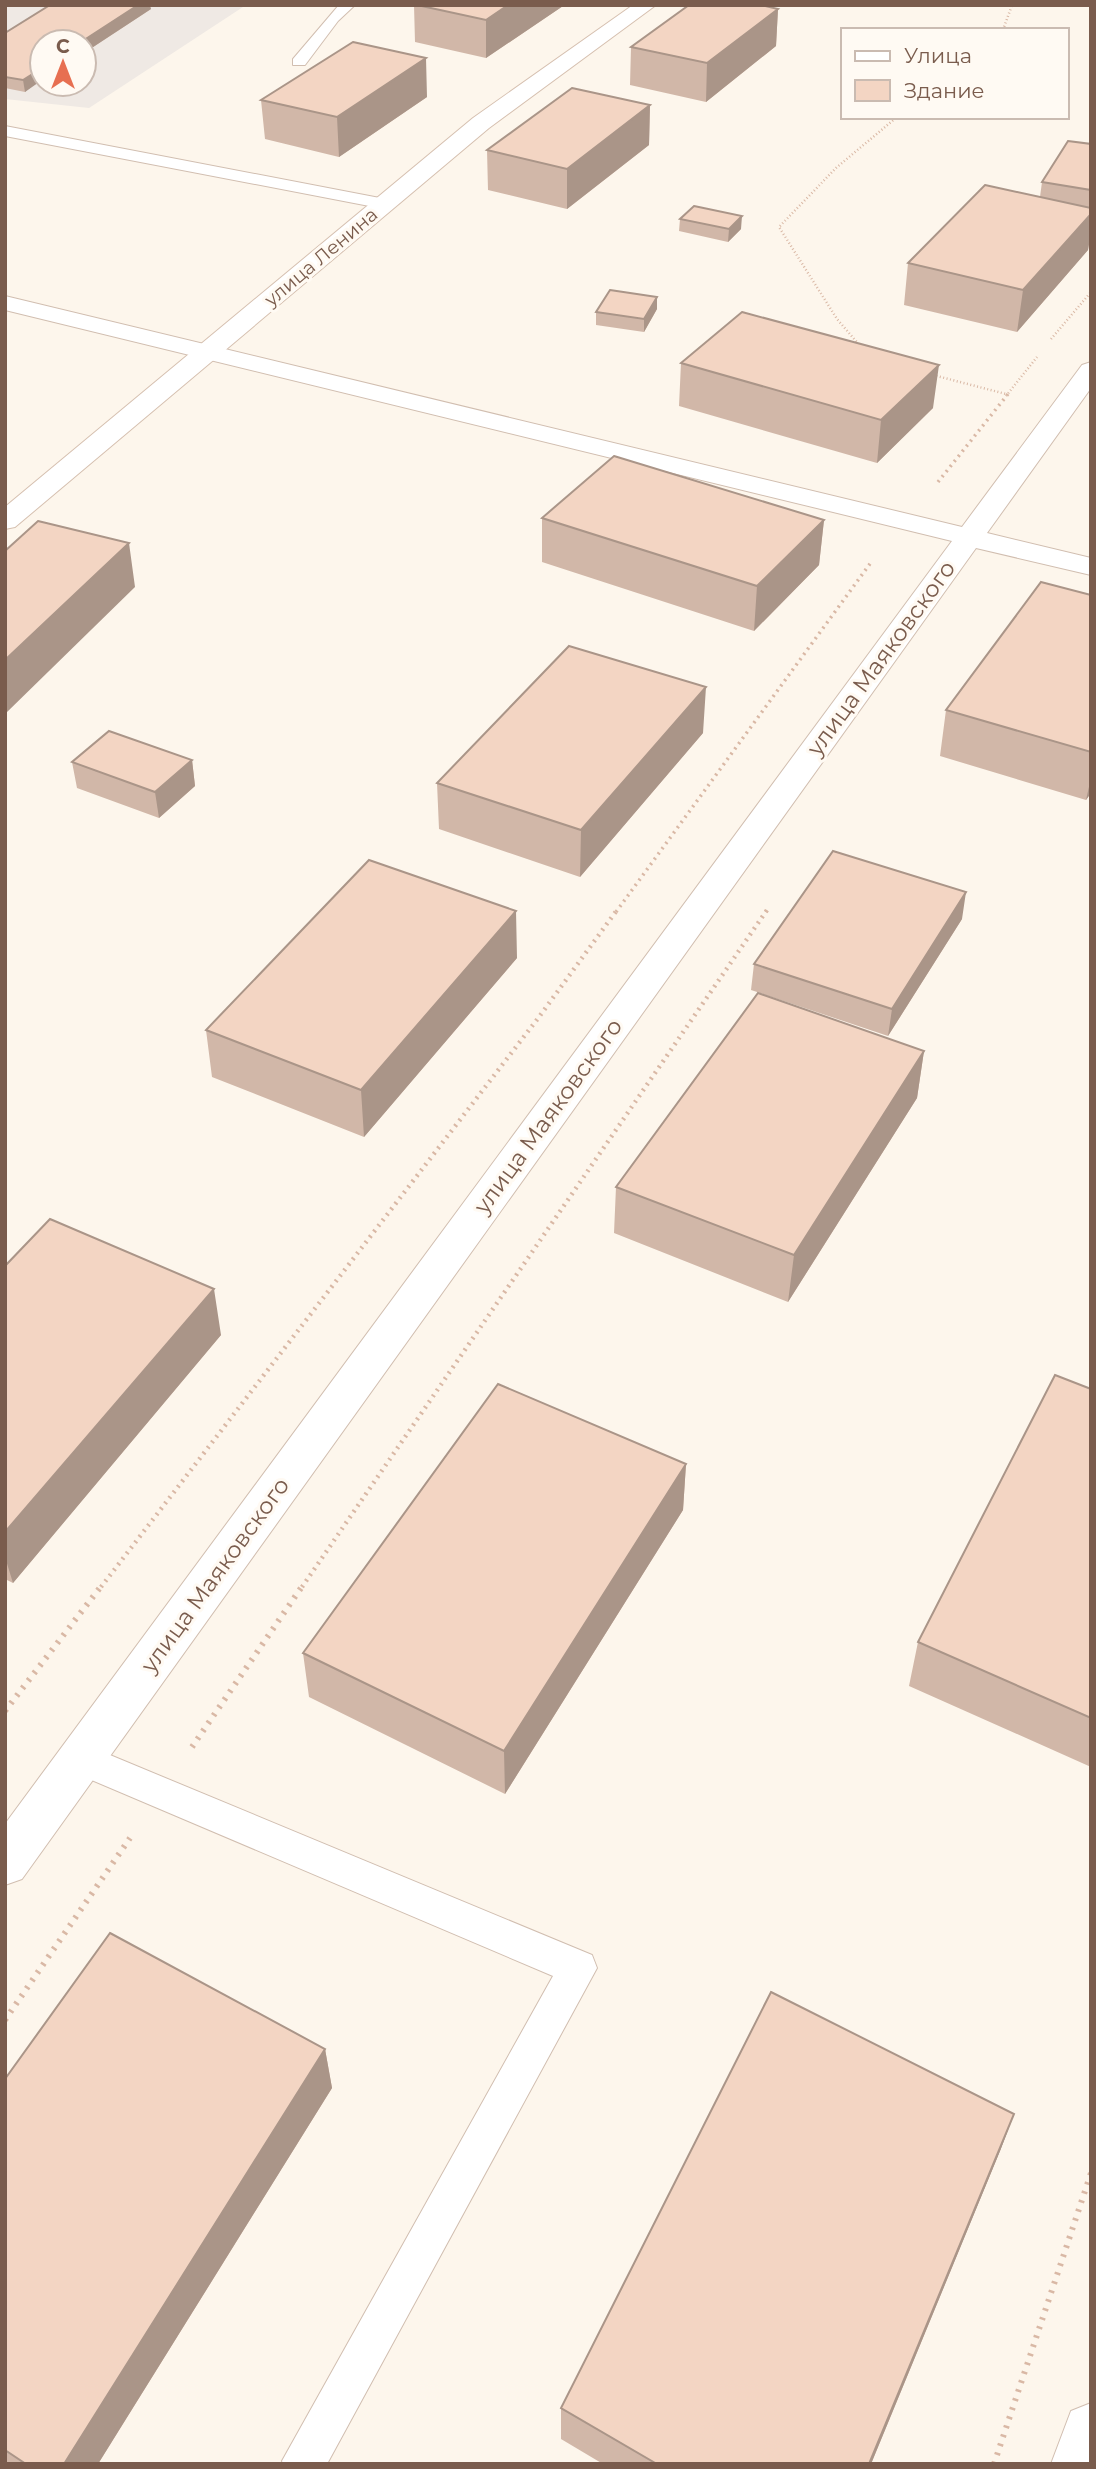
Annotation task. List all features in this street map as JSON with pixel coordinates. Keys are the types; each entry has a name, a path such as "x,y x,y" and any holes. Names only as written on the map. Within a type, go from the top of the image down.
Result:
{"street":[{"name":"улица Ленина","path":"5,521 481,123 646,5"},
{"path":"5,303 1091,568"},
{"name":"улица Маяковского","path":"5,1863 1091,370"},
{"path":"1080,2464 1091,2431"}],"lane":[{"path":"299,62 333,18 348,5"},
{"path":"5,131 385,204"},
{"path":"81,1759 578,1968 304,2461"}],"path":[{"path":"1004,28 1012,5"},
{"path":"864,350 837,319 779,228 836,168 895,119"},
{"path":"1049,343 1091,292"},
{"path":"935,486 1040,353"},
{"path":"926,373 1006,394"},
{"path":"5,1711 539,1017 874,559"},
{"path":"5,2020 769,908"},
{"path":"994,2464 1091,2173"}],"shaded area":[{"path":"5,5 246,5 89,108 5,99"}],"building":[{"path":"50,5 138,5 98,31 98,28 28,28 28,77 23,80 5,77 5,33"},
{"path":"417,5 508,5 486,20"},
{"path":"689,5 761,5 778,9 707,63 631,47"},
{"path":"353,42 426,58 337,117 261,100"},
{"path":"572,88 650,105 567,169 487,150"},
{"path":"1068,141 1091,144 1091,190 1042,182"},
{"path":"985,185 1091,208 1091,214 1023,290 908,263"},
{"path":"694,206 742,216 729,229 680,219"},
{"path":"610,290 657,297 644,319 596,312"},
{"path":"742,312 939,365 881,420 681,363"},
{"path":"614,456 824,520 757,586 542,518"},
{"path":"38,521 129,543 5,660 5,551"},
{"path":"1041,582 1091,595 1091,752 946,710"},
{"path":"569,646 706,687 581,830 437,783"},
{"path":"109,731 192,760 155,792 72,762"},
{"path":"833,851 966,892 892,1009 754,964"},
{"path":"369,860 516,911 361,1090 206,1030"},
{"path":"758,993 924,1051 794,1255 616,1187"},
{"path":"50,1219 214,1289 5,1532 5,1266"},
{"path":"1055,1375 1091,1389 1091,1718 918,1642"},
{"path":"498,1384 686,1464 504,1751 303,1653"},
{"path":"110,1933 325,2049 64,2464 26,2464 5,2450 5,2079"},
{"path":"771,1992 1014,2114 869,2464 657,2464 561,2408"}]}
